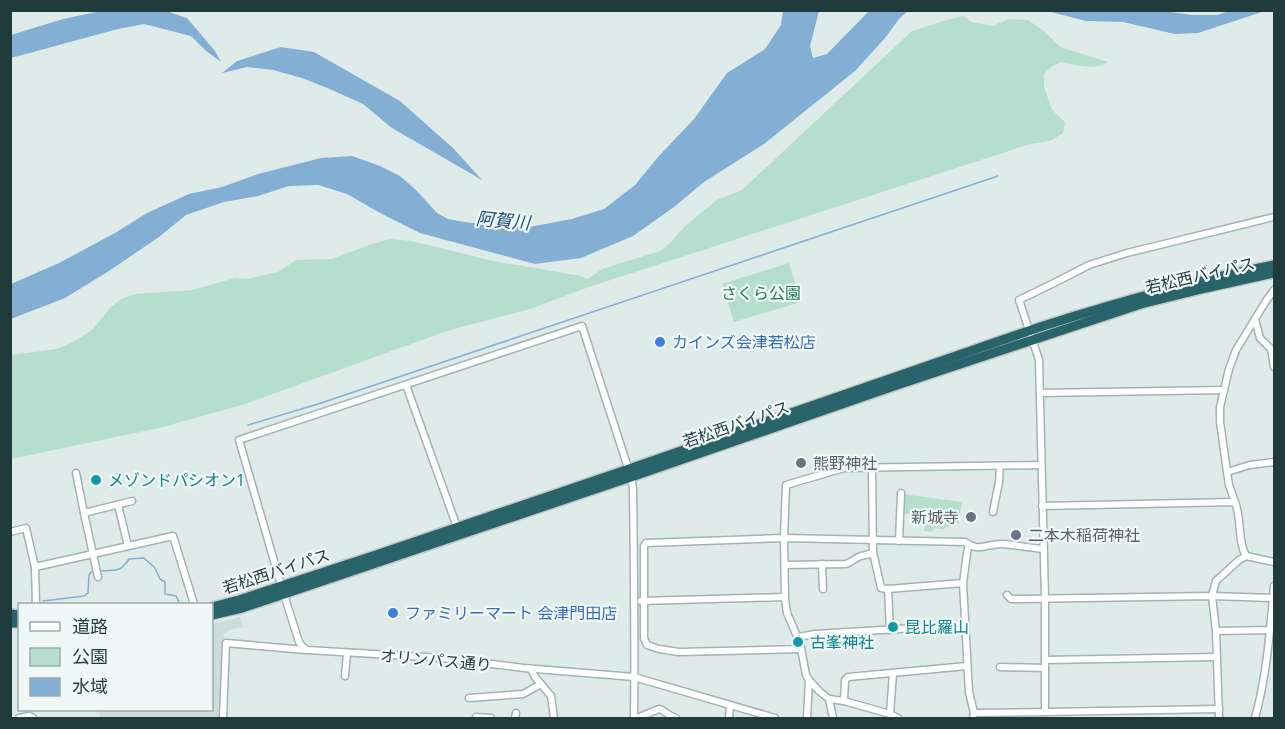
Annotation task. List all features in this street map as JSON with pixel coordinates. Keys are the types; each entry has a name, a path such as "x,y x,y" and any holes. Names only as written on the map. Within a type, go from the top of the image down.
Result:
{"highway":[{"name":"若松西バイパス","path":"213,615 242,608 283,590 457,527 762,431 1030,336 1106,306 1228,274 1275,265"},
{"name":"若松西バイパス","path":"1030,336 1141,304 1275,273"},
{"name":"若松西バイパス","path":"213,607 283,590 630,473"}],"street":[{"path":"1045,712 1045,599 1039,360 1019,300 1089,265 1127,253 1275,218"},
{"path":"1246,556 1238,511 1229,485 1220,407 1236,350 1275,290"},
{"path":"1255,319 1260,338 1273,348 1275,367"},
{"path":"307,650 299,642 239,440 582,327 633,488 635,718 659,709 676,718"},
{"path":"406,385 457,527"},
{"path":"1040,393 1224,390"},
{"path":"1227,472 1250,465 1275,462"},
{"path":"898,718 844,701 829,699 819,692 806,675 798,637 787,613 785,597 786,485 844,468 1041,465"},
{"path":"993,512 1000,466"},
{"path":"872,468 873,552 881,588 963,583"},
{"path":"76,472 97,573"},
{"path":"899,540 902,493"},
{"path":"84,513 132,501"},
{"path":"1042,506 1235,502"},
{"path":"118,505 128,546"},
{"path":"10,532 26,528 35,567 36,603"},
{"path":"35,567 173,536 194,603"},
{"path":"801,649 679,652 647,645 644,638 644,546 646,543 784,538 965,542 980,548 1001,544 1043,549"},
{"path":"969,545 963,583 969,692 974,716 1045,712 1219,709"},
{"path":"785,565 852,562 859,556 873,552"},
{"path":"1219,718 1216,631 1212,596 1216,581 1246,556 1275,562"},
{"path":"822,564 823,589"},
{"path":"1255,718 1262,686 1275,586"},
{"path":"888,589 890,630"},
{"path":"1007,595 1011,599 1212,596 1273,598"},
{"path":"635,602 785,597"},
{"path":"798,637 965,625"},
{"path":"1216,631 1270,630"},
{"name":"オリンパス通り","path":"224,718 226,643 442,658 531,669 634,677 775,718"},
{"path":"345,676 347,653"},
{"path":"1045,660 1216,657"},
{"path":"844,701 845,680 848,677 967,666"},
{"path":"1000,667 1045,668"},
{"path":"531,669 551,696 554,718"},
{"path":"890,714 892,673"},
{"path":"807,718 809,680"},
{"path":"469,698 523,694 541,684"},
{"path":"829,699 832,718"},
{"path":"729,718 730,705"},
{"path":"19,718 29,716 33,718"},
{"path":"476,717 491,718"}],"shaded area":[{"path":"240,617 243,627 232,629 224,634 221,718 100,718 99,711 213,711 213,624"}],"green space":[{"path":"964,16 971,22 993,26 1008,19 1028,20 1044,31 1060,47 1108,62 1091,67 1061,62 1044,74 1044,87 1052,110 1065,122 1063,133 1050,141 1030,144 589,287 530,309 447,331 245,404 159,428 11,459 11,355 57,349 75,341 92,330 110,308 121,299 135,294 192,290 235,278 256,277 278,272 296,260 332,259 390,239 412,241 493,261 588,279 602,269 660,251 684,227 717,200 742,190 912,31"},
{"name":"さくら公園","path":"789,263 801,302 734,322 722,284"},
{"path":"903,494 962,502 959,523 943,529 934,528 933,532 924,531 925,526 916,525 916,515 902,513"}],"water":[{"path":"101,11 166,11 187,18 215,51 221,62 191,36 144,24 11,58 11,35 63,19"},
{"path":"783,11 819,11 810,46 813,58 827,54 869,11 908,11 855,71 764,144 704,182 633,236 581,258 535,264 420,233 347,194 318,185 289,186 258,196 224,202 186,215 159,237 65,298 11,319 11,284 59,263 147,213 189,194 222,187 258,174 321,158 352,156 380,166 400,176 437,213 448,219 464,222 529,227 572,219 604,209 635,185 694,119 727,73 765,49 781,25"},
{"path":"1047,11 1163,11 1217,15 1229,11 1265,11 1198,33 1175,34 1123,22 1086,21"},
{"path":"281,47 314,52 400,101 454,149 482,180 392,128 363,104 332,90 273,70 247,67 222,73 237,61"}],"waterway":[{"path":"248,425 318,404 998,176"},
{"path":"99,571 116,570 129,559 144,558 165,582 165,594 176,596 180,603"},
{"path":"43,601 84,596 88,593 89,575 94,571"}],"place":[{"name":"カインズ会津若松店","path":"660,342"},
{"name":"熊野神社","path":"801,463"},
{"name":"メゾンドパシオン1","path":"96,480"},
{"name":"新城寺","path":"971,517"},
{"name":"二本木稲荷神社","path":"1016,535"},
{"name":"ファミリーマート 会津門田店","path":"393,613"},
{"name":"昆比羅山","path":"893,627"},
{"name":"古峯神社","path":"798,642"}],"water label":[{"name":"阿賀川","path":"503,221"}]}
